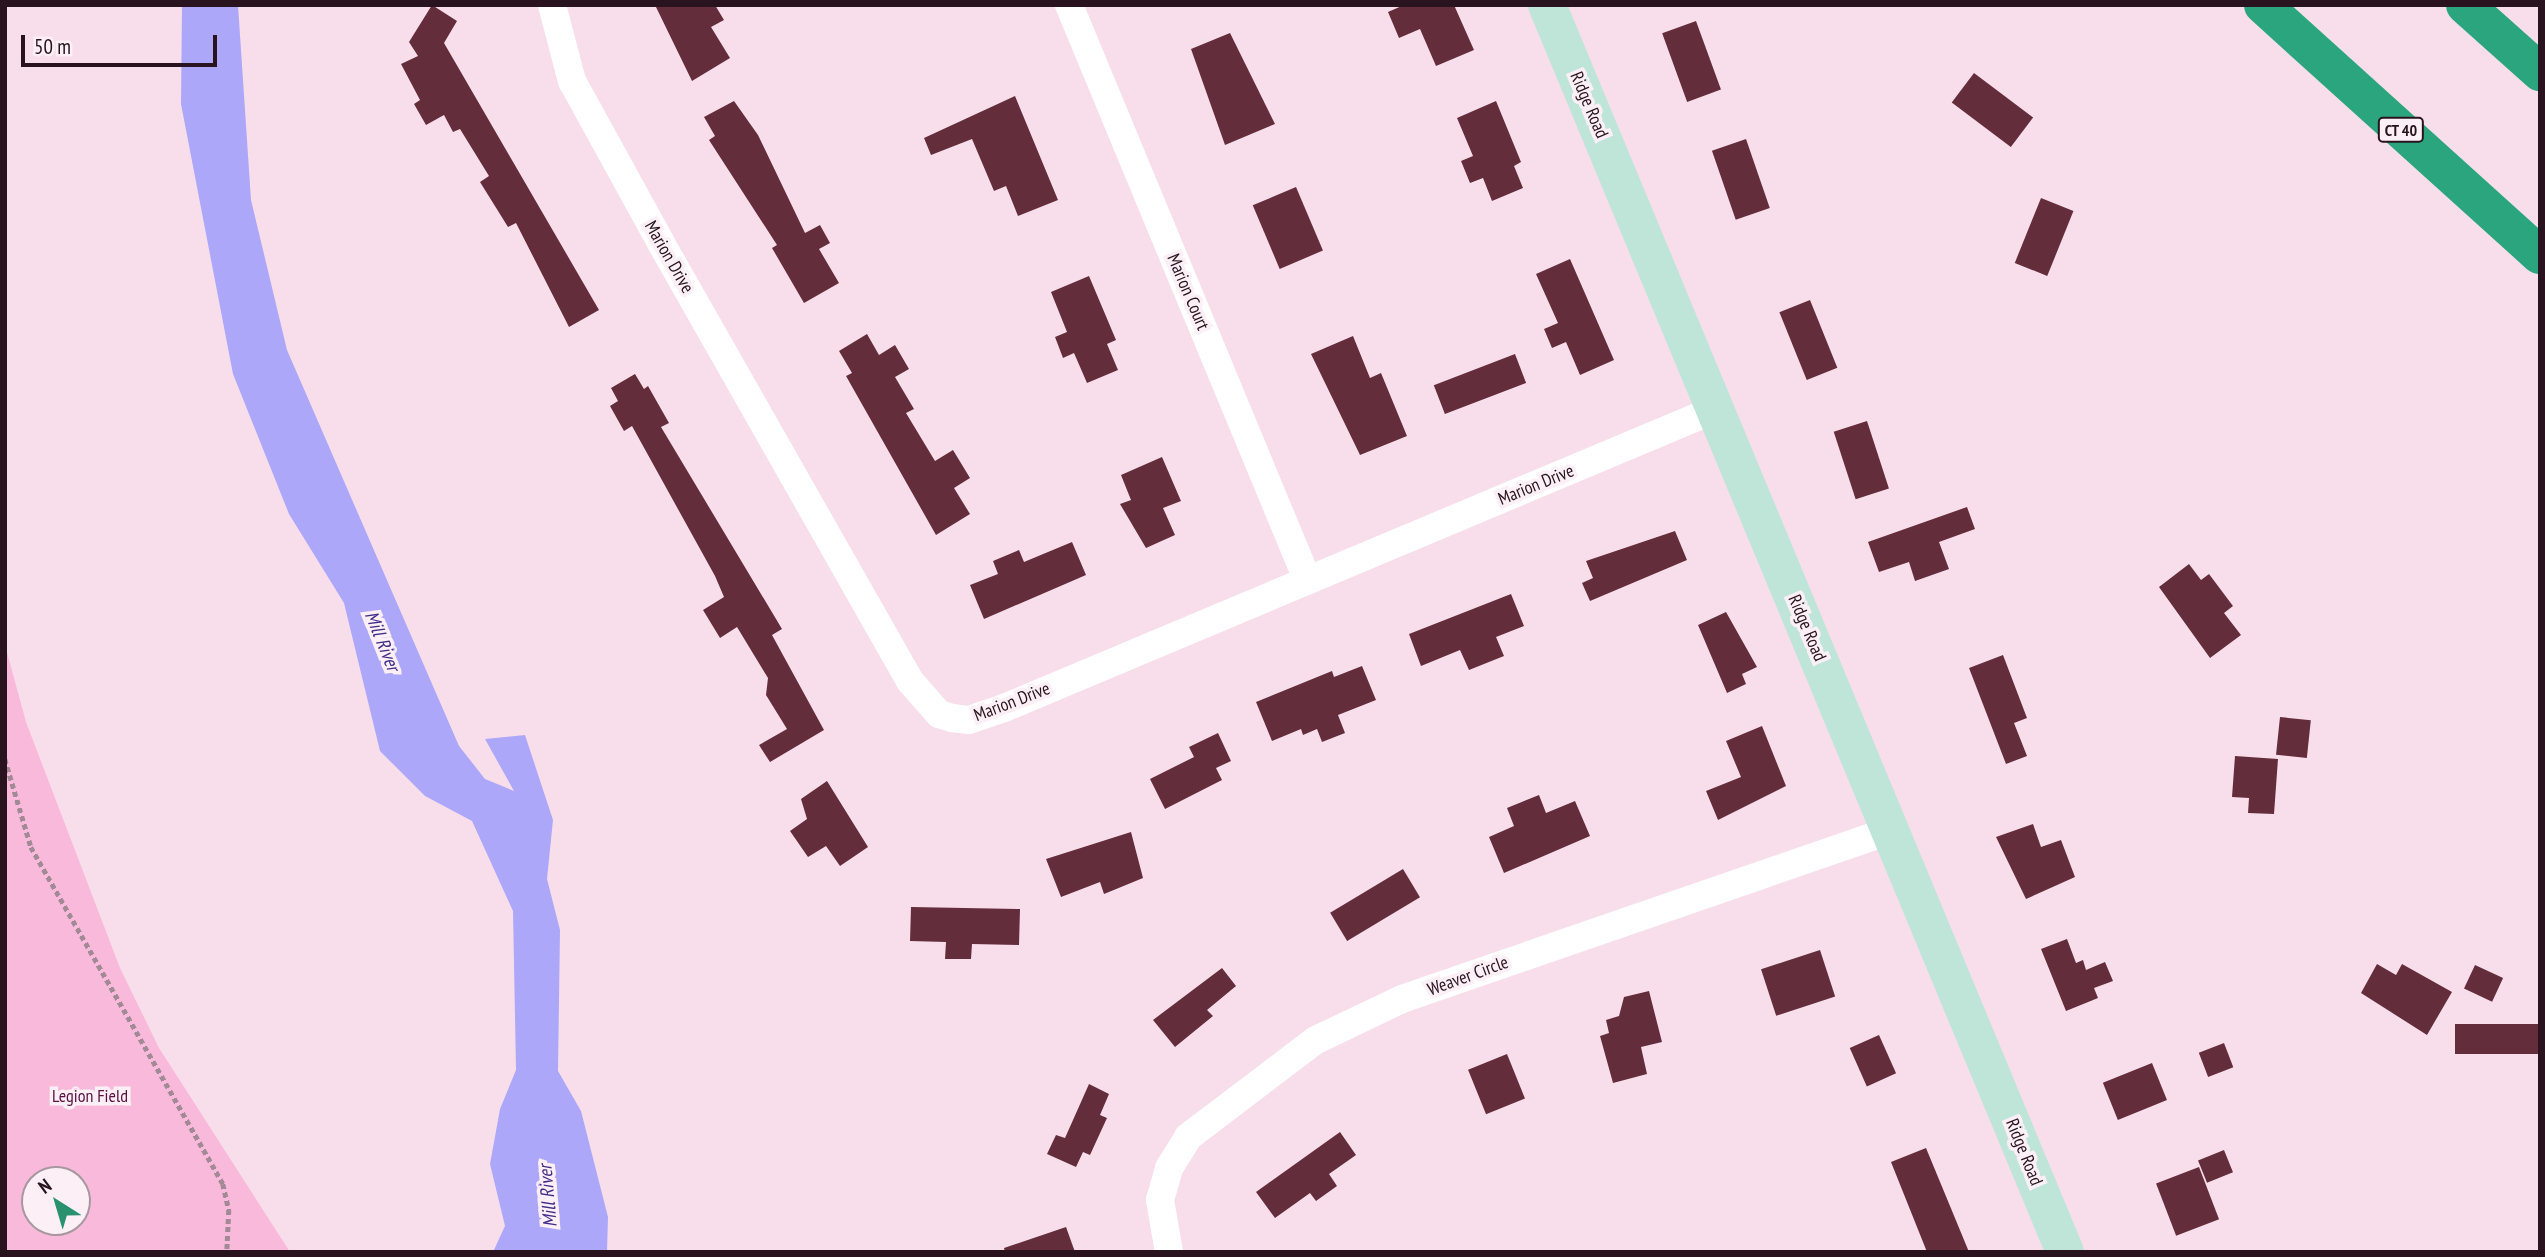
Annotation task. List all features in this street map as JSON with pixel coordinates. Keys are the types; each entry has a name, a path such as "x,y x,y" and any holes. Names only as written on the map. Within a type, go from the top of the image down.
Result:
{"highway":[{"name":"CT 40","path":"2263,5 2540,255"},
{"path":"2465,5 2540,72"}],"main road":[{"name":"Ridge Road","path":"1547,5 1892,830 2065,1252"}],"street":[{"name":"Marion Drive","path":"552,5 566,66 592,118 910,681 939,713 969,720 1004,708 1716,409"},
{"name":"Marion Court","path":"1069,5 1307,579"},
{"name":"Weaver Circle","path":"1169,1252 1160,1200 1169,1168 1188,1137 1316,1040 1402,999 1892,830"}],"path":[{"path":"5,759 31,847 223,1184 227,1252"}],"green space":[{"name":"Legion Field","path":"5,645 26,722 120,968 159,1048 290,1252 5,1252"}],"water":[{"name":"Mill River","path":"182,5 238,5 251,200 287,350 459,746 485,779 514,791 485,739 525,735 553,820 547,879 560,930 558,1071 581,1111 608,1217 607,1252 493,1252 505,1226 490,1164 500,1109 516,1070 513,911 472,821 425,796 380,751 344,603 289,514 233,374 181,104"}],"building":[{"path":"432,5 457,21 444,43 599,310 569,327 516,223 508,227 480,182 489,176 460,129 453,132 444,115 426,125 414,104 420,100 401,64 418,56 409,42"},
{"path":"655,5 715,5 724,20 711,27 730,58 692,81"},
{"path":"1404,5 1454,5 1474,50 1436,66 1420,29 1399,38 1388,12"},
{"path":"1696,21 1721,90 1687,102 1662,33"},
{"path":"1230,33 1275,124 1225,145 1191,49"},
{"path":"1974,73 2033,118 2011,147 1952,103"},
{"path":"1015,96 1058,200 1018,216 1006,186 994,191 972,139 931,155 924,138"},
{"path":"734,101 758,135 805,233 820,225 830,243 819,249 839,283 804,303 772,248 777,245 709,140 715,136 704,117"},
{"path":"1496,101 1521,162 1514,166 1523,188 1492,201 1483,178 1470,183 1461,161 1473,156 1457,118"},
{"path":"1746,139 1770,208 1736,220 1712,151"},
{"path":"1296,187 1323,251 1280,269 1253,205"},
{"path":"2041,198 2073,211 2047,276 2015,263"},
{"path":"1570,259 1614,360 1580,375 1566,342 1552,348 1544,329 1558,323 1536,274"},
{"path":"1089,276 1116,340 1107,344 1118,370 1087,383 1074,353 1063,358 1055,337 1067,332 1051,292"},
{"path":"1810,300 1837,368 1807,380 1779,312"},
{"path":"867,334 879,355 895,345 909,369 895,377 914,409 906,413 935,461 953,450 970,478 954,488 970,514 936,535 846,376 852,373 839,351"},
{"path":"1353,336 1370,378 1381,373 1407,436 1360,455 1311,354"},
{"path":"1515,354 1526,383 1445,414 1434,385"},
{"path":"635,374 644,389 648,386 669,423 661,427 782,629 772,635 824,730 770,762 759,745 787,729 766,695 768,678 737,627 720,638 703,610 724,597 715,576 632,426 624,431 610,406 618,401 611,388"},
{"path":"1867,421 1889,489 1856,499 1834,432"},
{"path":"1162,457 1181,501 1163,508 1175,535 1146,548 1120,504 1131,500 1121,475"},
{"path":"1967,507 1975,529 1939,542 1949,569 1915,581 1909,562 1879,572 1868,542"},
{"path":"1675,531 1687,560 1590,601 1582,583 1593,578 1586,561"},
{"path":"1072,542 1086,575 984,619 970,585 998,574 993,561 1019,550 1024,562"},
{"path":"2189,564 2201,580 2209,574 2233,606 2224,613 2241,635 2210,658 2159,587"},
{"path":"1511,594 1524,626 1496,637 1504,656 1469,670 1460,650 1421,666 1409,634"},
{"path":"1726,612 1757,667 1742,674 1746,684 1727,693 1698,625"},
{"path":"2003,655 2027,718 2014,723 2027,756 2006,764 1969,668"},
{"path":"1362,666 1376,700 1338,715 1345,733 1322,742 1317,729 1303,735 1301,729 1272,741 1256,702 1332,671 1334,677"},
{"path":"2280,717 2311,720 2307,758 2276,755"},
{"path":"1762,726 1786,786 1718,820 1706,791 1741,777 1726,741"},
{"path":"1218,733 1231,761 1216,768 1222,780 1165,809 1150,779 1194,757 1189,747"},
{"path":"2235,756 2278,759 2274,814 2248,813 2249,798 2232,797"},
{"path":"827,781 868,847 840,866 826,846 808,857 790,831 807,819 801,799"},
{"path":"1539,795 1546,813 1575,801 1590,836 1504,873 1489,837 1514,826 1507,808"},
{"path":"2033,824 2041,847 2061,840 2075,877 2026,899 1996,837"},
{"path":"1131,832 1143,878 1104,894 1100,882 1061,897 1046,859"},
{"path":"1403,869 1420,897 1347,941 1330,913"},
{"path":"911,907 1020,909 1019,945 972,944 971,959 945,959 946,942 910,941"},
{"path":"2067,939 2076,963 2083,960 2086,970 2105,962 2113,981 2094,988 2098,998 2066,1011 2041,949"},
{"path":"1820,950 1835,997 1776,1016 1761,969"},
{"path":"2377,964 2396,975 2402,964 2452,992 2427,1035 2361,993"},
{"path":"2475,965 2503,978 2492,1002 2464,989"},
{"path":"1222,968 1236,986 1207,1010 1213,1016 1175,1047 1153,1020"},
{"path":"1649,991 1662,1042 1641,1047 1647,1074 1613,1083 1600,1036 1609,1033 1606,1020 1619,1016 1624,997"},
{"path":"2455,1024 2540,1024 2540,1054 2455,1054"},
{"path":"1879,1035 1896,1073 1867,1086 1850,1048"},
{"path":"2224,1043 2233,1067 2208,1077 2199,1053"},
{"path":"1507,1054 1525,1099 1486,1114 1468,1070"},
{"path":"2152,1063 2167,1100 2118,1120 2103,1083"},
{"path":"1089,1084 1109,1094 1100,1115 1107,1118 1090,1155 1083,1152 1076,1167 1047,1154 1056,1135 1065,1138"},
{"path":"1340,1132 1356,1155 1329,1174 1337,1186 1316,1201 1310,1193 1275,1218 1256,1192"},
{"path":"1926,1148 1969,1252 1927,1252 1891,1162"},
{"path":"2224,1150 2233,1172 2207,1183 2198,1160"},
{"path":"2199,1167 2219,1219 2176,1236 2156,1183"},
{"path":"1066,1227 1075,1252 1005,1252 1004,1248"}]}
